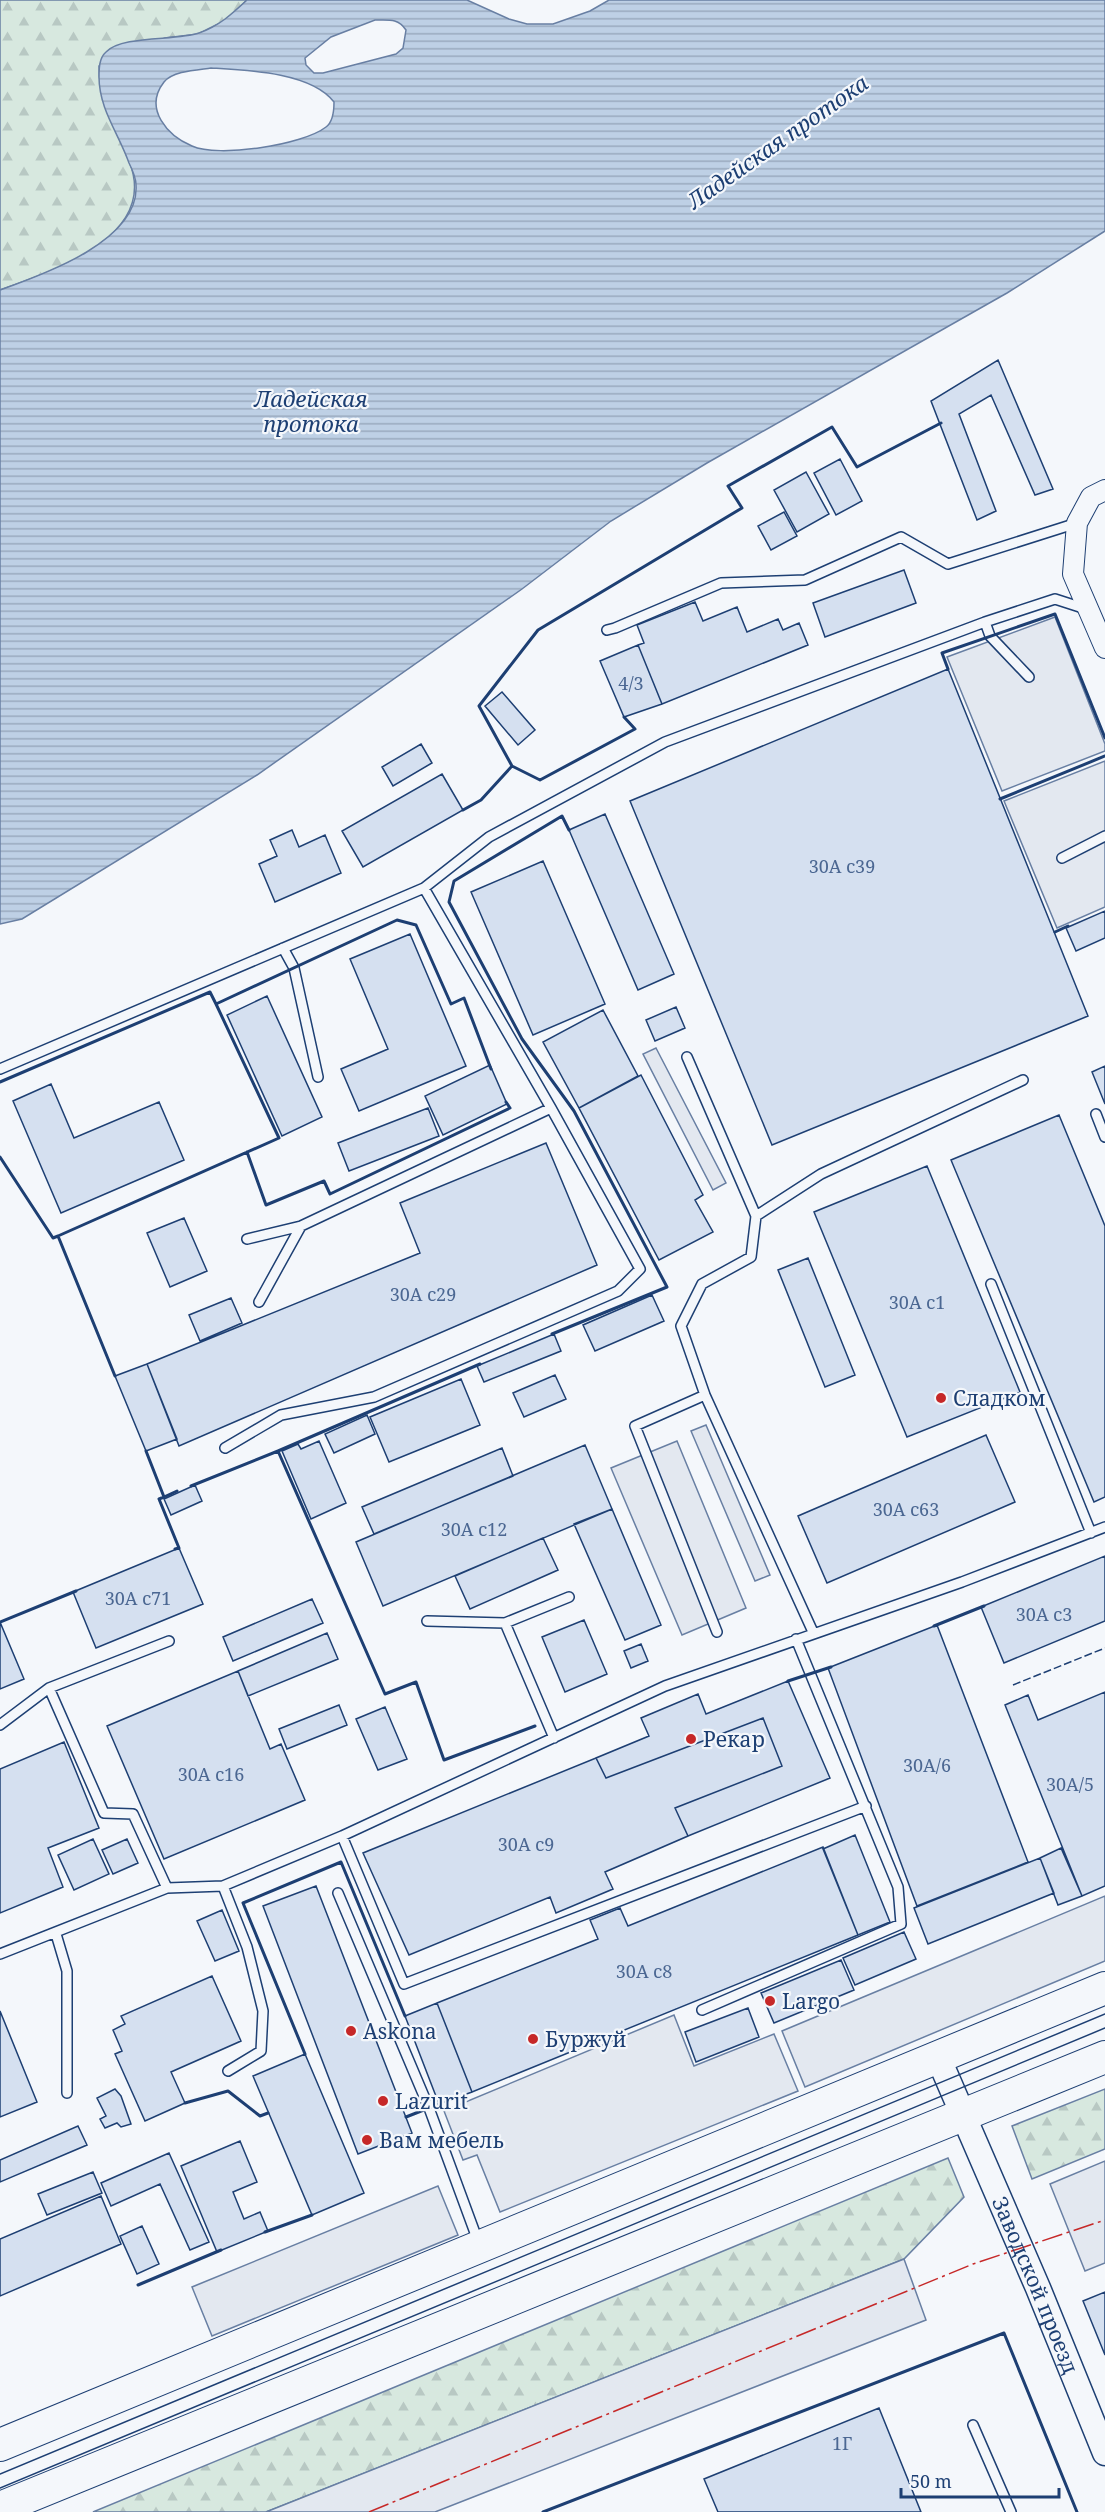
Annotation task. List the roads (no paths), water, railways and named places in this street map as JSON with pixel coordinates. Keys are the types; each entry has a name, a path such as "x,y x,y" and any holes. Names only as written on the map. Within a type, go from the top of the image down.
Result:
{"highway":[{"path":"0,2445 1105,1988"},
{"path":"0,2508 1105,2057"}],"street":[{"path":"1098,494 1077,523 1072,574 1105,648"},
{"name":"Заводской проезд","path":"938,2057 1038,2288 1105,2453"}],"lane":[{"path":"607,630 721,583 805,580 902,537 948,564 1077,523"},
{"path":"0,1069 424,888 489,837 665,742 986,622 1055,599 1090,610"},
{"path":"986,622 990,636 1029,677"},
{"path":"1062,858 1105,836"},
{"path":"225,1448 281,1415 385,1393 618,1292 639,1269 551,1108 424,888"},
{"path":"283,948 294,968 318,1077"},
{"path":"687,1057 756,1216 751,1257 702,1284 681,1326 705,1395 813,1632"},
{"path":"756,1216 821,1174 1023,1080"},
{"path":"246,1239 301,1226 551,1108"},
{"path":"1096,1114 1105,1137"},
{"path":"260,1302 301,1226"},
{"path":"991,1284 1091,1533"},
{"path":"705,1395 635,1426 717,1632"},
{"path":"0,1954 56,1934 167,1888 223,1886 342,1836 665,1686 813,1632 963,1582 1105,1527"},
{"path":"427,1621 505,1623 569,1597"},
{"path":"505,1623 554,1738"},
{"path":"702,2010 901,1924 898,1887 795,1639"},
{"path":"0,1725 49,1688 169,1641"},
{"path":"49,1688 104,1813 133,1814 167,1888"},
{"path":"342,1836 404,1984 866,1806"},
{"path":"223,1886 247,1947 263,2012 261,2051 228,2071"},
{"path":"338,1893 429,2108 481,2247"},
{"path":"56,1934 67,1971 67,2093"},
{"path":"974,2425 1011,2512"}],"water":[{"name":"Ладейская протока","path":"247,0 467,0 509,19 527,24 553,24 590,11 609,0 1105,0 1105,231 1007,293 707,463 611,521 522,589 257,775 22,919 0,924 0,290 63,265 85,253 106,239 122,223 133,205 135,177 102,100 99,67 104,54 124,43 199,33 231,15","holes":["375,20 396,22 406,30 403,48 396,54 323,73 314,73 306,65 305,58 331,37","211,68 277,74 310,84 324,92 334,102 332,119 326,127 315,133 260,148 221,151 192,146 175,136 161,120 156,102 158,92 164,82 173,75"]}],"tram line":[{"path":"0,2474 1105,2014"},
{"path":"0,2488 1105,2028"}],"place":[{"name":"Сладком","path":"941,1398"},
{"name":"Рекар","path":"691,1739"},
{"name":"Largo","path":"770,2001"},
{"name":"Askona","path":"351,2031"},
{"name":"Буржуй","path":"533,2039"},
{"name":"Lazurit","path":"383,2101"},
{"name":"Вам мебель","path":"367,2140"}]}
